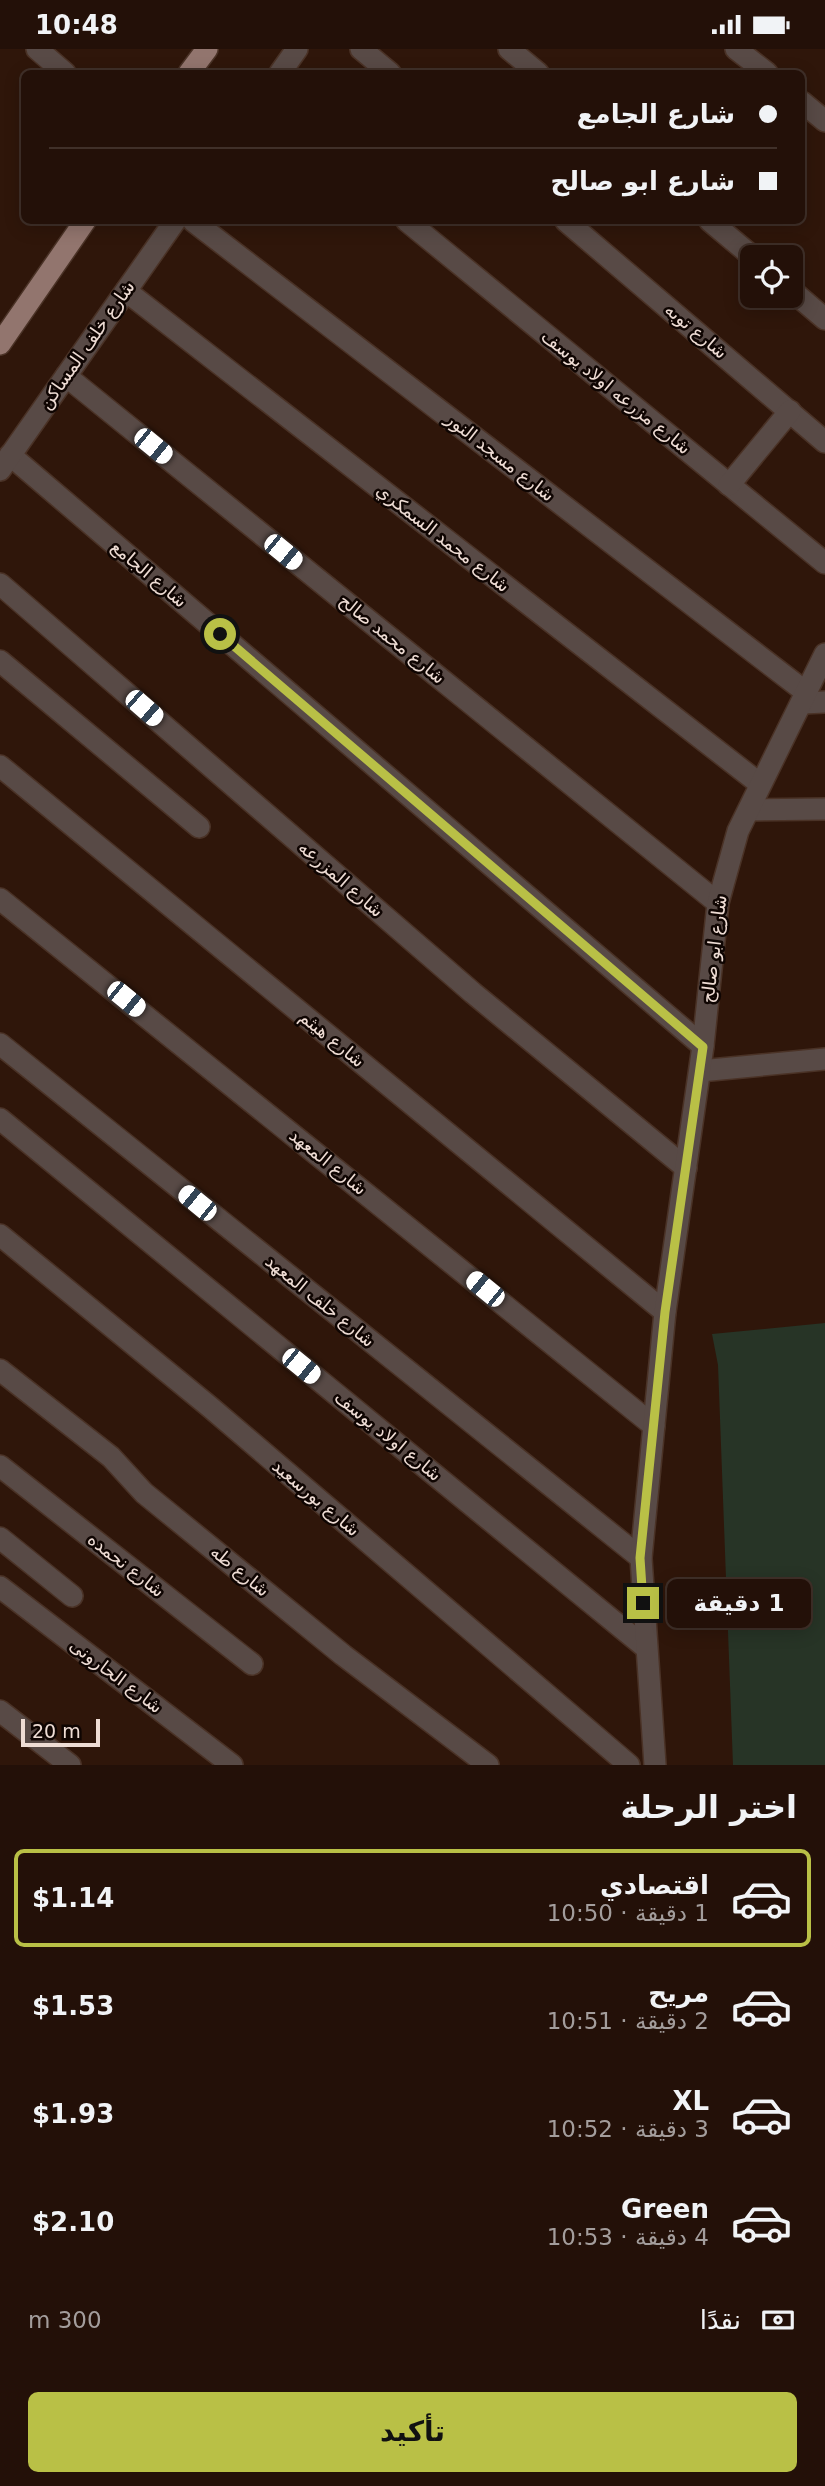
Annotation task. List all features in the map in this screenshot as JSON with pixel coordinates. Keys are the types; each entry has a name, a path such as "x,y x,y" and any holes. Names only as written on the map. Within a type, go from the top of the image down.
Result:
{"main road":[{"path":"191,70 207,49"},
{"path":"0,344 83,224"}],"street":[{"path":"281,70 297,49"},
{"path":"361,49 386,70"},
{"path":"509,49 534,70"},
{"path":"736,49 762,70"},
{"path":"38,50 61,70"},
{"path":"805,104 825,121"},
{"name":"شارع خلف المساكن","path":"5,463 173,224"},
{"name":"شارع مسجد النور","path":"197,224 811,699"},
{"name":"شارع مزرعه اولاد يوسف","path":"411,224 825,563"},
{"name":"شارع توبه","path":"578,224 825,442"},
{"path":"714,224 740,247"},
{"name":"شارع محمد السمكري","path":"126,291 760,784"},
{"path":"803,300 825,319"},
{"name":"شارع محمد صالح","path":"66,376 718,903"},
{"path":"729,485 789,411"},
{"name":"شارع الجامع","path":"5,463 703,1047"},
{"name":"شارع المزرعه","path":"0,584 473,993 686,1168"},
{"name":"شارع ابو صالح","path":"655,1765 640,1558 665,1312 703,1047 718,903 738,831 760,784 811,699 825,654"},
{"path":"0,660 199,827"},
{"name":"شارع هيثم","path":"0,767 665,1312"},
{"path":"749,810 825,809"},
{"name":"شارع المعهد","path":"0,899 654,1426"},
{"name":"شارع خلف المعهد","path":"0,1044 640,1558"},
{"path":"699,1071 825,1059"},
{"name":"شارع اولاد يوسف","path":"0,1119 645,1647"},
{"name":"شارع بورسعيد","path":"0,1235 220,1416 629,1765"},
{"name":"شارع طه","path":"0,1370 111,1457 144,1493 343,1655 488,1765"},
{"name":"شارع نحمده","path":"0,1467 252,1664"},
{"path":"0,1538 72,1596"},
{"name":"شارع الحارونى","path":"0,1587 232,1765"},
{"path":"0,1711 70,1765"}],"green space":[{"path":"825,1323 825,1765 733,1765 718,1365 712,1334"}],"route":[{"path":"220,634 703,1047 665,1312 640,1558 643,1603"}]}
